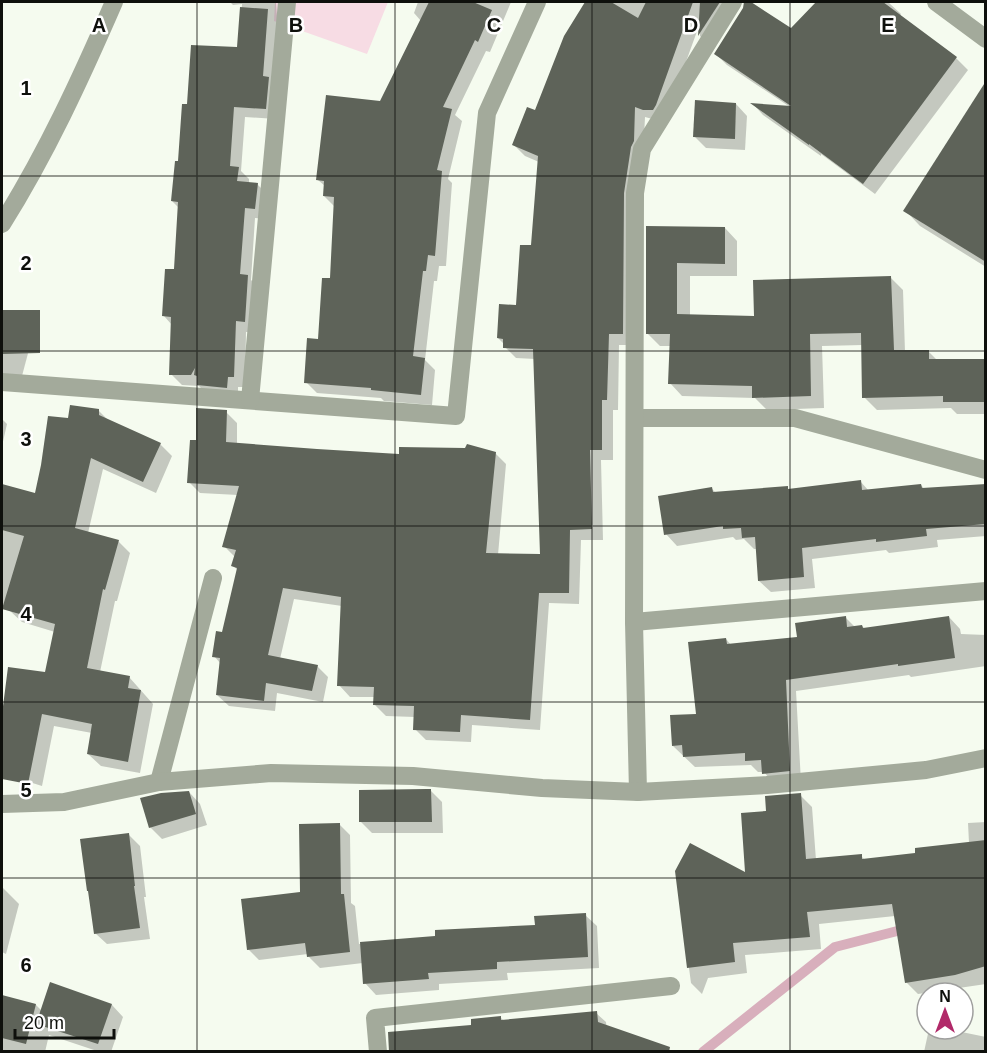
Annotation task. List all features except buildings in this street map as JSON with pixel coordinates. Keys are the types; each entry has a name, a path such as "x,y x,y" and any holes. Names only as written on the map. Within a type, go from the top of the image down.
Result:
{"street":[{"path":"2,224 46,149 81,79 114,2"},
{"path":"250,400 287,2"},
{"path":"2,382 456,416 487,113 537,2"},
{"path":"638,792 634,622 635,193 642,149 733,2"},
{"path":"936,2 986,39"},
{"path":"635,418 795,418 986,471"},
{"path":"159,782 213,578"},
{"path":"634,622 986,591"},
{"path":"2,804 64,802 159,782 271,773 413,776 542,788 638,792 767,785 926,770 986,758"},
{"path":"378,1052 375,1018 671,986"}],"shaded area":[{"path":"275,2 388,2 367,54 274,21"}],"waterway":[{"path":"703,1052 835,947 909,928"}]}
